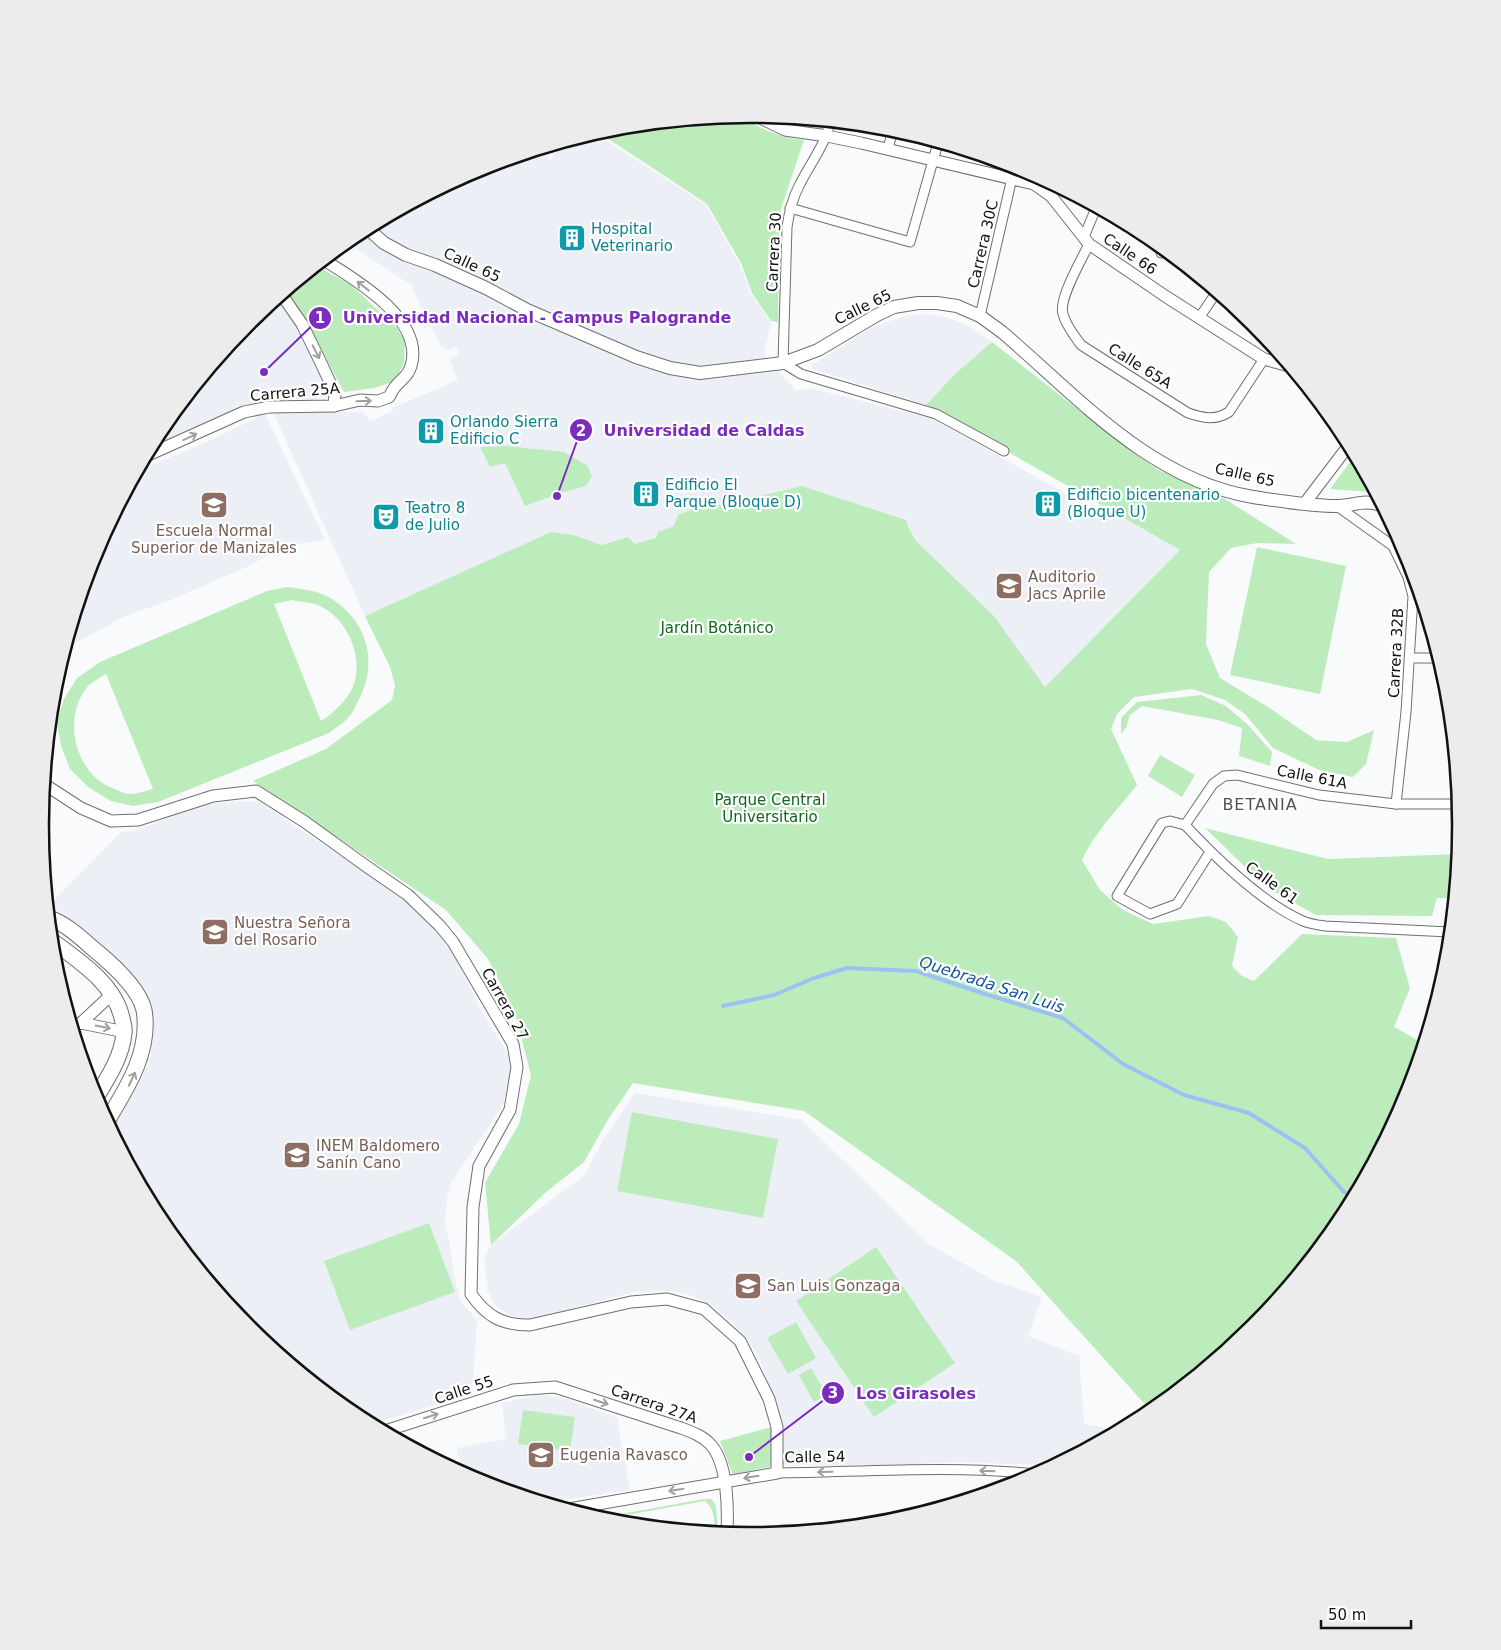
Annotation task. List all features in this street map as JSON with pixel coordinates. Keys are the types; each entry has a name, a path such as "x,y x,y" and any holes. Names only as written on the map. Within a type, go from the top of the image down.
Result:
{"main road":[{"name":"Calle 65","path":"373,234 384,244 406,256 435,265 486,288 527,310 636,357 670,368 700,373 783,363 818,350 877,315 905,305 937,303 957,306 980,316 1009,338 1128,441 1163,464 1203,483 1252,496 1305,503 1337,506 1373,502"},
{"path":"56,922 71,930 124,976 138,996 144,1010 144,1035 139,1062 130,1083 111,1114"},
{"path":"60,947 102,981 112,994 120,1013 125,1032 112,1072 101,1091"}],"street":[{"name":"Calle 66","path":"772,124 785,130 827,136 888,149 1034,184 1051,196 1086,241 1264,359 1279,363"},
{"name":"Carrera 30","path":"783,363 787,228 790,208 798,187 827,136 829,128"},
{"path":"888,149 891,138"},
{"path":"790,208 910,242 937,148"},
{"name":"Carrera 30C","path":"980,316 1012,178"},
{"name":"Calle 65A","path":"1094,214 1086,241 1065,294 1062,312 1070,329 1081,345 1188,413 1204,418 1220,418 1229,412 1264,359"},
{"name":"Carrera 25A","path":"157,451 244,412 268,407 334,406 360,400 378,401 389,397 395,387 405,378 410,368 411,342 404,324 381,300 350,276 330,263"},
{"path":"1200,318 1213,297"},
{"path":"285,300 302,324 335,393 334,406"},
{"path":"783,363 801,374 936,414 1004,451"},
{"path":"1305,503 1344,451"},
{"name":"Carrera 32B","path":"1337,506 1389,542 1403,566"},
{"name":"Carrera 32B","path":"1396,804 1410,658 1413,596 1411,588"},
{"path":"1410,658 1432,658"},
{"name":"Calle 61A","path":"1185,825 1213,784 1224,776 1237,775 1319,795 1396,804 1452,804"},
{"name":"Carrera 27","path":"50,788 82,808 111,821 138,820 213,796 256,791 305,822 408,895 440,926 452,942 513,1044 516,1067 510,1110 479,1166 475,1184 471,1294 479,1306 502,1323 514,1325 530,1325 631,1302 648,1300 667,1299 704,1309 740,1341 769,1399 777,1427 777,1473"},
{"path":"1185,825 1170,822 1162,824 1117,896 1150,914 1178,904 1210,852"},
{"name":"Calle 61","path":"1185,825 1210,852 1255,890 1289,914 1305,922 1325,926 1444,932"},
{"path":"78,1024 112,994"},
{"path":"78,1025 125,1032"},
{"name":"Calle 55","path":"393,1428 512,1390 555,1387"},
{"name":"Carrera 27A","path":"555,1387 658,1420 699,1436 711,1445 719,1458 724,1482 727,1526"},
{"name":"Calle 54","path":"584,1506 777,1473 962,1470 1020,1472"}],"shaded area":[{"path":"604,139 706,205 739,263 751,294 771,323 764,353 796,391 810,388 933,419 1096,511 1100,505 1180,550 1045,688 994,616 916,541 906,520 406,683 365,616 273,412 363,412 370,421 393,411 392,408 458,380 449,358 459,354 456,347 447,351 445,347 442,348 431,326 425,329 420,318 425,315 411,285 354,247 400,217 482,177 543,155 550,160 557,151"},
{"path":"281,303 294,322 330,394 314,400 284,399 268,408 243,416 155,454 194,398 223,362"},
{"path":"924,314 949,318 965,324 992,342 956,373 926,405 811,367 873,327 908,315"},
{"name":"Escuela Normal Superior de Manizales","path":"265,414 325,540 282,547 251,565 171,600 123,617 73,645 86,599 102,556 121,515 147,467"},
{"name":"INEM Baldomero Sanín Cano","path":"258,801 417,908 437,931 455,957 482,1012 509,1056 510,1073 503,1105 451,1183 447,1198 445,1225 460,1300 477,1321 472,1394 382,1421 323,1382 254,1321 223,1288 194,1252 167,1215 143,1176 115,1121 132,1088 142,1077 151,1056 154,1028 149,1005 55,918 53,901 121,832 133,831 148,826 202,804"},
{"name":"San Luis Gonzaga","path":"635,1093 802,1120 930,1245 995,1281 1042,1297 1028,1336 1079,1356 1084,1424 1108,1428 1037,1465 961,1462 889,1465 783,1465 782,1426 762,1365 749,1341 730,1320 710,1305 690,1295 671,1291 634,1292 532,1319 515,1318 494,1304 488,1291 484,1258 491,1245 585,1175 604,1138"},
{"name":"Eugenia Ravasco","path":"538,1395 563,1398 617,1418 630,1490 560,1500 525,1490 458,1462 457,1448 506,1439 502,1403"}],"green space":[{"path":"750,123 770,132 804,140 781,209 779,226 778,322 771,321 752,293 741,263 707,204 608,138 659,129"},
{"path":"322,269 351,285 396,327 405,344 404,363 397,377 390,383 374,388 344,392 315,338 288,297"},
{"name":"Parque Central Universitario","path":"992,342 1127,448 1158,470 1225,499 1296,544 1257,543 1231,548 1209,572 1206,644 1220,678 1268,707 1316,740 1347,742 1374,730 1366,764 1353,777 1319,770 1273,748 1245,714 1225,700 1192,689 1134,697 1117,714 1111,729 1137,785 1100,830 1082,860 1100,890 1123,910 1153,924 1209,916 1226,922 1238,937 1232,966 1242,976 1254,981 1302,934 1396,938 1410,988 1394,1027 1418,1040 1399,1094 1380,1135 1334,1215 1307,1252 1278,1288 1247,1321 1178,1382 1145,1404 1016,1261 804,1111 633,1083 609,1118 584,1162 545,1193 491,1245 485,1183 519,1124 531,1075 514,1010 488,959 446,910 253,781 326,749 392,700 395,685 390,667 365,616 551,532 573,535 602,545 628,537 635,544 656,538 658,532 674,526 678,515 693,509 704,509 802,486 906,520 916,541 994,616 1045,687 1180,550 926,405 956,373"},
{"path":"506,446 564,452 588,466 592,477 586,486 525,506 505,463 490,467 480,447"},
{"path":"1350,462 1368,492 1330,489"},
{"path":"1257,547 1346,566 1320,694 1230,675"},
{"path":"287,587 318,593 335,601 356,622 367,648 367,675 364,689 354,710 345,721 329,733 158,802 133,806 111,801 88,787 70,769 61,746 57,723 64,699 77,678 100,662 267,591","holes":["292,600 315,604 336,618 345,628 355,653 357,666 351,691 338,708 321,721 274,604","106,674 153,789 128,794 102,783 91,773 77,747 74,732 78,703 87,687"]},
{"path":"1201,695 1226,706 1248,725 1272,752 1270,766 1239,756 1242,728 1218,720 1142,706 1130,715 1126,728 1121,734 1121,718 1137,702"},
{"path":"1160,755 1195,775 1182,797 1148,776"},
{"path":"1205,828 1328,859 1451,854 1448,898 1437,898 1432,916 1316,915 1267,888"},
{"path":"632,1112 778,1139 763,1218 617,1191"},
{"path":"429,1223 455,1292 350,1330 324,1261"},
{"path":"876,1247 955,1363 874,1417 796,1301"},
{"path":"796,1322 816,1358 788,1374 767,1338"},
{"path":"811,1368 827,1395 814,1402 799,1375"},
{"path":"523,1410 575,1417 570,1451 518,1444"},
{"path":"771,1427 772,1466 733,1475 720,1441"},
{"path":"712,1499 716,1506 718,1526 714,1525 713,1511 705,1501 626,1515 620,1514"}],"waterway":[{"name":"Quebrada San Luis","path":"723,1006 774,995 814,978 847,968 916,971 1063,1018 1123,1064 1184,1095 1249,1113 1305,1148 1344,1192 1347,1193"}],"place":[{"name":"Hospital Veterinario","path":"572,238"},
{"name":"Universidad Nacional - Campus Palogrande","path":"264,372"},
{"name":"Orlando Sierra Edificio C","path":"431,431"},
{"name":"Edificio El Parque (Bloque D)","path":"646,494"},
{"name":"Universidad de Caldas","path":"557,496"},
{"name":"Edificio bicentenario (Bloque U)","path":"1048,504"},
{"name":"Escuela Normal Superior de Manizales","path":"214,505"},
{"name":"Teatro 8 de Julio","path":"386,517"},
{"name":"Auditorio Jacs Aprile","path":"1009,586"},
{"name":"Nuestra Señora del Rosario","path":"215,932"},
{"name":"INEM Baldomero Sanín Cano","path":"297,1155"},
{"name":"San Luis Gonzaga","path":"748,1286"},
{"name":"Eugenia Ravasco","path":"541,1455"},
{"name":"Los Girasoles","path":"749,1457"}],"district":[{"name":"BETANIA","path":"1260,804"}],"park label":[{"name":"Jardín Botánico","path":"717,628"}]}
